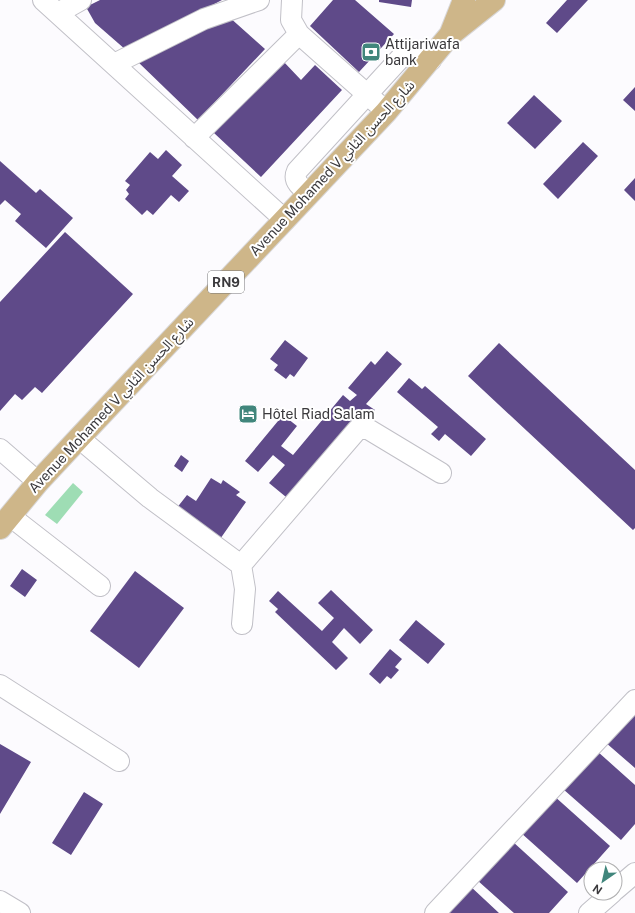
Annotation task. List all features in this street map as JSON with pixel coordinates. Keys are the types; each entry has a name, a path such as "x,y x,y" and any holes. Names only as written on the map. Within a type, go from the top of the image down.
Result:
{"main road":[{"name":"Avenue Mohamed V شارع الحسن الثاني","path":"450,35 464,0"},
{"name":"Avenue Mohamed V شارع الحسن الثاني","path":"5,522 38,482 386,112 431,60 450,35 494,0"}],"street":[{"path":"50,7 81,0"},
{"path":"114,64 204,19 259,0"},
{"path":"292,0 291,20 299,34 386,112"},
{"path":"50,7 285,220"},
{"path":"194,138 299,34"},
{"path":"310,193 296,182 295,178 297,171 408,51 420,52 431,60"},
{"path":"241,565 358,429 368,428 441,473"},
{"path":"79,438 150,498 241,565 245,589 242,624"},
{"path":"0,449 38,482"},
{"path":"5,522 100,586"},
{"path":"0,685 119,761"},
{"path":"435,913 635,700"},
{"path":"623,883 635,873"},
{"path":"0,901 20,913"},
{"path":"589,913 603,901"}],"green space":[{"path":"73,483 83,492 57,524 45,515"}],"building":[{"path":"100,0 222,0 126,50 95,23 86,7"},
{"path":"333,0 355,0 394,34 359,72 310,26"},
{"path":"379,0 412,0 411,7 379,2"},
{"path":"567,0 588,0 557,33 546,23"},
{"path":"228,16 265,49 198,120 137,61"},
{"path":"283,61 301,80 315,65 342,90 261,177 214,133"},
{"path":"635,87 635,111 623,100"},
{"path":"534,95 562,121 535,149 507,123"},
{"path":"583,142 598,156 558,199 543,184"},
{"path":"166,150 182,165 172,176 189,191 179,202 171,195 153,215 147,210 142,215 125,199 129,194 126,190 130,185 125,181 150,152 158,159"},
{"path":"0,161 36,193 40,189 73,218 46,248 15,221 21,214 5,200 0,205"},
{"path":"635,178 635,201 624,190"},
{"path":"65,232 133,294 42,393 35,387 22,400 15,394 0,411 0,302"},
{"path":"285,340 308,358 294,377 290,374 286,379 274,370 278,365 270,359"},
{"path":"499,343 635,470 635,528 633,530 468,376"},
{"path":"387,351 402,364 366,404 375,410 369,418 363,411 286,497 269,483 285,465 273,455 258,472 245,461 283,415 297,426 281,446 293,455 343,395 350,401 357,395 348,388 371,361 375,365"},
{"path":"409,378 422,389 425,386 486,439 471,456 445,434 439,441 431,434 438,427 397,392"},
{"path":"181,455 189,461 182,472 174,466"},
{"path":"211,478 221,484 223,480 240,492 236,495 246,502 218,542 176,509 187,495 196,501"},
{"path":"22,569 37,580 25,597 10,586"},
{"path":"135,571 184,608 139,668 90,631"},
{"path":"331,590 373,630 360,644 344,628 332,642 348,658 336,670 275,612 278,609 269,601 278,591 322,631 334,618 318,603"},
{"path":"416,620 445,644 428,664 399,640"},
{"path":"390,649 402,659 395,667 399,670 391,679 387,676 380,684 369,674"},
{"path":"635,708 635,768 605,742"},
{"path":"0,744 31,762 0,814"},
{"path":"597,751 635,785 635,824 621,840 563,789"},
{"path":"84,792 103,804 71,855 52,843"},
{"path":"553,795 610,846 597,861 583,861 583,876 577,883 520,832"},
{"path":"512,841 568,892 549,913 514,913 477,880"},
{"path":"469,885 499,913 444,913"}],"place":[{"name":"Attijariwafa bank","path":"371,52"},
{"name":"Hôtel Riad Salam","path":"248,414"}]}
